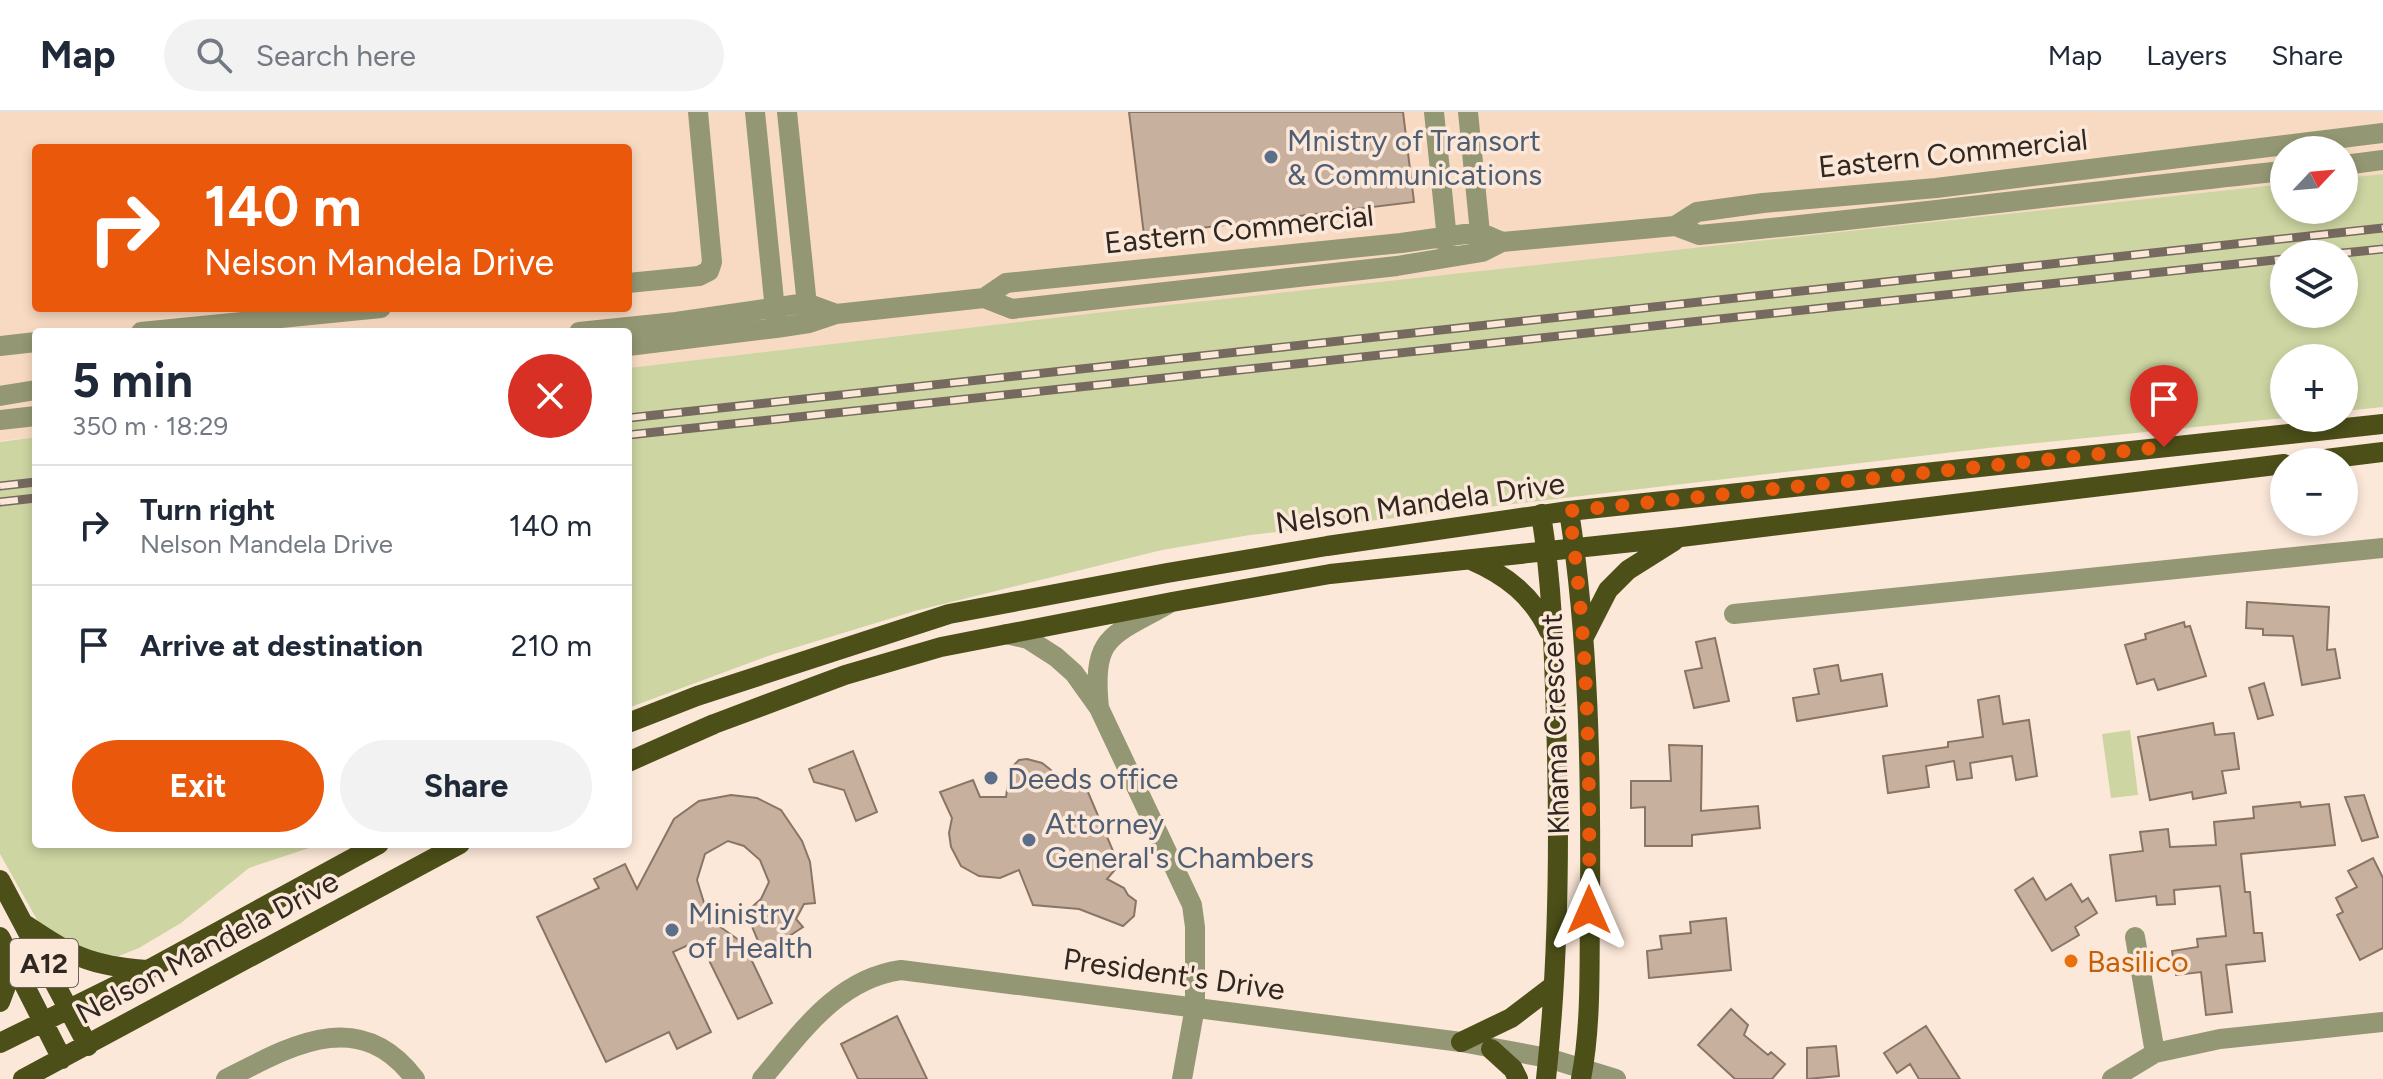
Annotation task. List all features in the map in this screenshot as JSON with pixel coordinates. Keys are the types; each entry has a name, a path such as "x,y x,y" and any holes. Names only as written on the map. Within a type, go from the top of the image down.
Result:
{"main road":[{"name":"Nelson Mandela Drive","path":"632,721 725,686 949,614 1225,563 1541,514 2383,424"},
{"path":"2358,455 2383,452"},
{"name":"Nelson Mandela Drive","path":"632,760 714,724 845,675 941,647 1172,602 1330,574 1681,537 2270,466"},
{"name":"Khama Crescent","path":"1569,511 1584,637 1590,815 1589,973 1582,1073"},
{"name":"Khama Crescent","path":"1541,514 1547,551 1553,642 1559,813 1553,986 1546,1079"},
{"path":"1584,637 1608,590 1628,570 1681,537"},
{"path":"1470,560 1519,588 1543,619 1553,642"},
{"name":"Nelson Mandela Drive","path":"0,1043 148,970 372,848"},
{"name":"Nelson Mandela Drive","path":"23,1079 453,848"},
{"name":"A12","path":"0,880 88,1046"},
{"path":"22,922 68,952 90,962 115,968 148,970"},
{"path":"0,1002 9,978 2,940"},
{"name":"A12","path":"2,940 62,1059"},
{"path":"1461,1042 1511,1018 1553,986"},
{"path":"1491,1049 1513,1069 1518,1079"}],"street":[{"path":"632,283 699,276 709,271 712,262 698,112"},
{"path":"632,328 775,318 755,112"},
{"path":"787,112 808,313"},
{"path":"1434,112 1448,257"},
{"path":"1468,112 1481,242"},
{"name":"Eastern Commercial","path":"1675,226 1697,212 1763,203 1936,188 2383,133"},
{"path":"2358,163 2383,160"},
{"name":"Eastern Commercial","path":"984,298 1006,283 1447,236 1502,242 1675,226 1699,235 1882,218 2091,191 2270,172"},
{"name":"Eastern Commercial","path":"632,345 808,313 836,314 984,298 1012,309 1397,266 1448,257 1481,242"},
{"path":"181,328 341,312"},
{"path":"0,346 32,342"},
{"path":"0,396 32,391"},
{"path":"0,420 32,416"},
{"path":"1734,614 2383,548"},
{"path":"1099,708 1096,673 1102,650 1109,639 1172,602"},
{"path":"1005,634 1028,639 1056,657 1074,673 1099,708 1192,905 1195,1007 1182,1079"},
{"path":"2135,937 2155,1053"},
{"name":"President's Drive","path":"762,1079 818,1012 837,996 884,972 917,970 1461,1042 1548,1058 1582,1073 1616,1079"},
{"path":"2112,1079 2155,1053 2220,1039 2383,1022"},
{"path":"226,1079 295,1045 329,1037 372,1041 408,1069 415,1079"}],"shaded area":[{"path":"0,112 2383,112 2383,174 2358,177 2358,136 2270,136 2270,186 1121,310 632,368 632,328 32,328 32,437 0,441"}],"green space":[{"path":"2383,174 2383,407 2358,410 2358,344 2270,344 2270,419 1997,447 1250,535 1162,550 915,611 771,655 632,707 632,368 1121,310 2270,186 2270,224 2358,224 2358,177"},
{"path":"32,438 32,848 309,848 249,868 181,923 139,948 114,958 92,956 40,925 0,854 0,442"},
{"path":"2130,730 2138,795 2111,798 2102,734"}],"building":[{"name":"Mnistry of Transort & Communications","path":"1129,112 1403,112 1414,202 1144,235"},
{"path":"2247,602 2329,607 2327,650 2335,649 2340,678 2302,685 2293,636 2263,635 2263,629 2246,628"},
{"path":"2184,622 2185,627 2190,626 2206,676 2158,690 2154,679 2137,684 2125,645 2146,639 2145,634"},
{"path":"1715,638 1729,701 1694,708 1685,671 1702,668 1696,642"},
{"path":"1838,665 1841,681 1882,674 1887,706 1797,721 1793,698 1819,694 1814,669"},
{"path":"2264,683 2273,715 2258,719 2249,688"},
{"path":"1999,696 2003,724 2029,720 2037,776 2016,780 2012,756 1970,763 1972,778 1957,780 1954,761 1926,766 1929,787 1888,793 1883,756 1948,747 1948,742 1983,737 1978,700"},
{"path":"2213,723 2215,735 2234,733 2239,769 2222,771 2226,793 2193,799 2192,792 2150,800 2138,737"},
{"path":"1669,745 1702,746 1701,811 1758,806 1760,828 1692,835 1692,846 1645,846 1645,807 1631,808 1631,781 1671,781"},
{"path":"853,751 877,812 856,821 844,790 814,782 809,769"},
{"name":"Attorney General's Chambers","path":"1019,760 1042,763 1051,770 1056,784 1068,792 1085,785 1119,865 1107,879 1124,888 1136,901 1134,916 1123,926 1079,909 1033,905 1019,870 1000,878 979,876 961,866 951,847 949,833 952,818 940,792 973,780 980,797 1006,797 1010,769"},
{"name":"Ministry of Health","path":"731,795 757,798 781,810 802,841 810,862 815,903 804,904 796,919 803,927 763,953 746,912 761,899 769,882 760,860 744,846 728,841 705,854 697,880 709,919 760,955 752,961 772,1003 738,1019 699,940 673,952 711,1032 677,1049 669,1032 606,1062 537,917 599,888 594,879 625,864 637,889 674,819 699,801"},
{"path":"2364,795 2378,837 2362,841 2345,797"},
{"path":"2300,802 2301,807 2329,804 2335,845 2241,854 2245,892 2250,892 2254,933 2262,933 2265,961 2226,965 2232,1012 2206,1015 2201,972 2176,975 2172,951 2198,947 2197,939 2226,936 2220,886 2174,890 2175,904 2157,905 2156,896 2116,901 2110,855 2143,851 2140,832 2168,829 2170,847 2216,845 2214,822 2254,818 2253,807"},
{"path":"2373,858 2383,878 2383,948 2360,960 2337,915 2343,912 2336,898 2357,887 2348,871"},
{"path":"2033,878 2046,900 2071,884 2082,902 2088,898 2097,913 2075,927 2079,935 2052,951 2015,890"},
{"path":"1726,918 1731,970 1649,978 1647,951 1662,949 1660,936 1691,933 1690,922"},
{"path":"1731,1009 1748,1025 1744,1035 1768,1055 1771,1052 1785,1064 1772,1079 1735,1079 1698,1045"},
{"path":"897,1016 927,1079 858,1079 841,1044"},
{"path":"1926,1026 1960,1079 1919,1079 1910,1064 1897,1073 1884,1053"},
{"path":"1836,1046 1839,1076 1807,1079 1807,1048"}],"railway":[{"path":"632,418 2383,228"},
{"path":"2358,252 2383,249"},
{"path":"632,435 2270,260"},
{"path":"0,486 32,482"},
{"path":"0,502 32,498"}],"place":[{"name":"Mnistry of Transort & Communications","path":"1271,157"},
{"name":"Deeds office","path":"991,778"},
{"name":"Attorney General's Chambers","path":"1029,840"},
{"name":"Ministry of Health","path":"672,930"},
{"name":"Basilico","path":"2071,961"}],"route":[{"path":"1589,910 1590,815 1584,637 1569,511 2164,447"}]}
